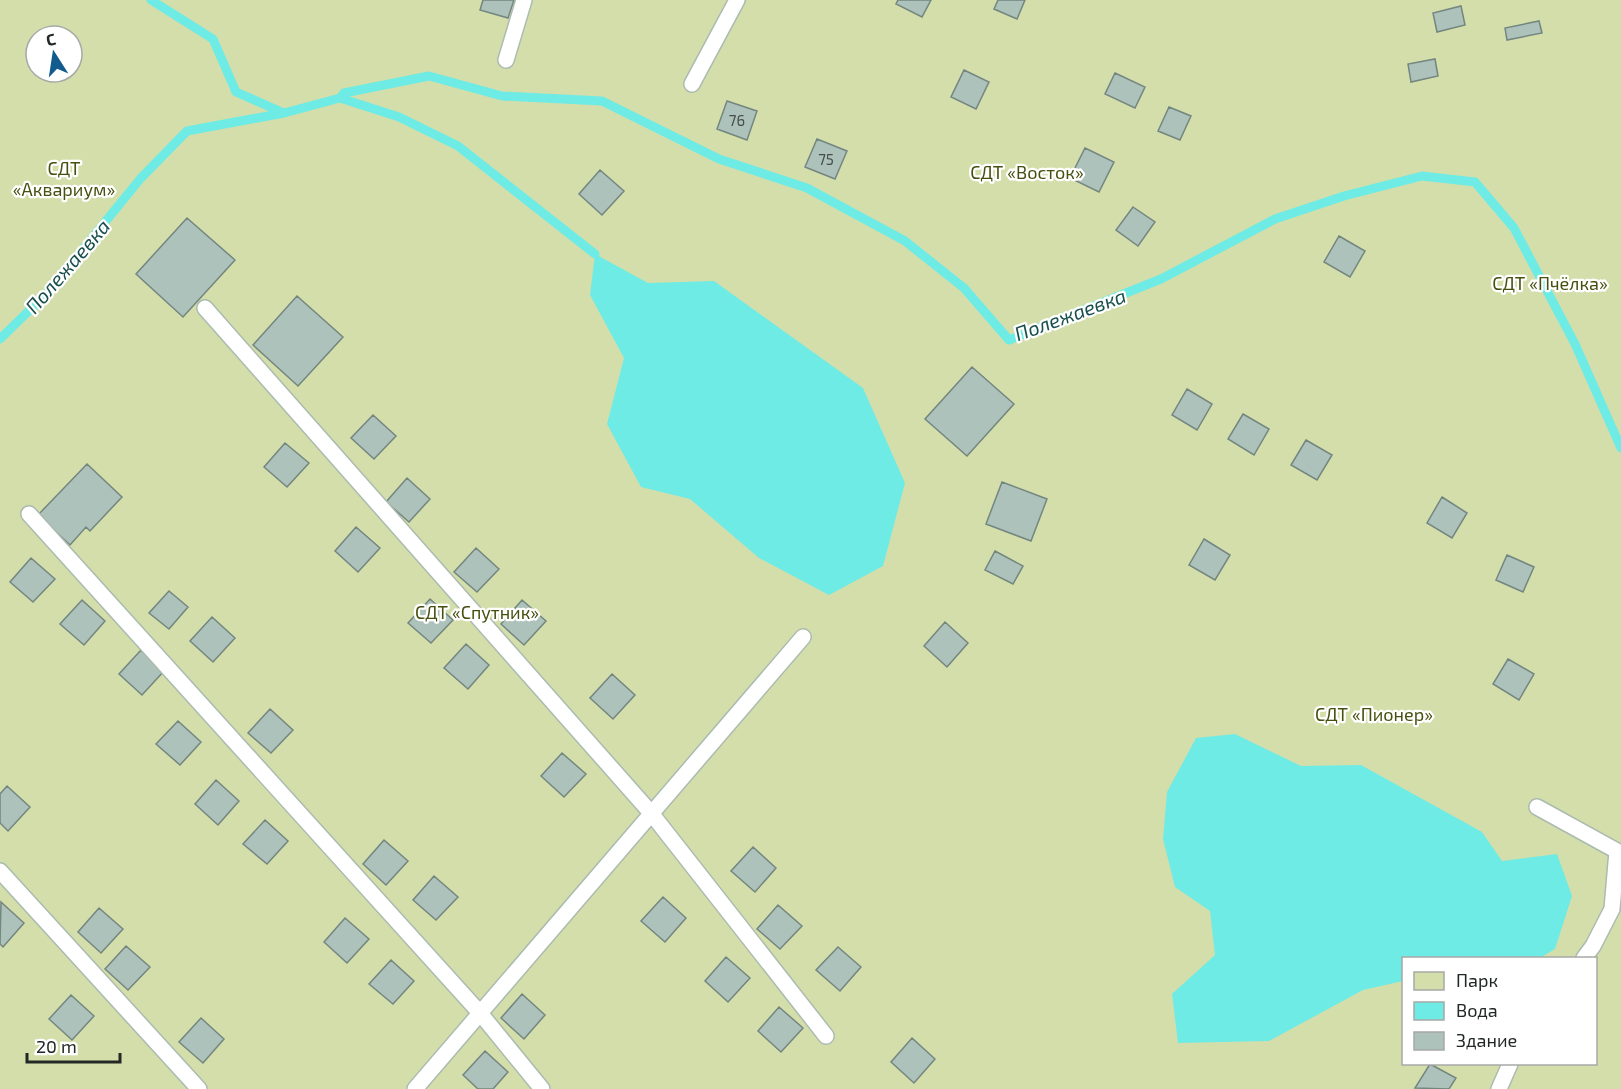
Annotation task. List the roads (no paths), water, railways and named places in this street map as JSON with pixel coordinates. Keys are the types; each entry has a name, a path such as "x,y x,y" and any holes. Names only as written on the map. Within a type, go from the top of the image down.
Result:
{"lane":[{"path":"506,60 524,0"},
{"path":"692,84 737,0"},
{"path":"205,308 651,813 826,1036"},
{"path":"29,514 480,1013 542,1089"},
{"path":"415,1089 803,637"},
{"path":"1537,807 1619,845 1612,909 1585,957"},
{"path":"0,871 199,1089"},
{"path":"1499,1089 1510,1065"}],"water":[{"path":"595,254 648,283 714,281 863,388 905,483 883,566 829,595 759,558 690,499 641,487 607,424 624,358 590,295"},
{"path":"1235,734 1301,766 1361,765 1482,832 1502,861 1557,854 1572,896 1555,949 1542,957 1402,957 1402,981 1363,990 1269,1041 1178,1043 1172,994 1215,955 1210,911 1175,887 1163,839 1167,792 1196,738"}],"waterway":[{"name":"Полежаевка","path":"151,0 213,39 236,92 284,113 340,98 399,117 458,146 595,254"},
{"name":"Полежаевка","path":"340,98 344,93 429,76 502,96 602,101 719,159 807,188 905,241 964,288 1009,340 1161,279 1275,219 1344,196 1422,176 1475,182 1514,228 1575,344 1621,448"},
{"name":"Полежаевка","path":"0,339 47,293 141,178 187,131 284,113"}],"park label":[{"name":"СДТ «Восток»","path":"1027,172"},
{"name":"СДТ «Аквариум»","path":"64,178"},
{"name":"СДТ «Пчёлка»","path":"1550,283"},
{"name":"СДТ «Спутник»","path":"477,612"},
{"name":"СДТ «Пионер»","path":"1374,714"}]}
